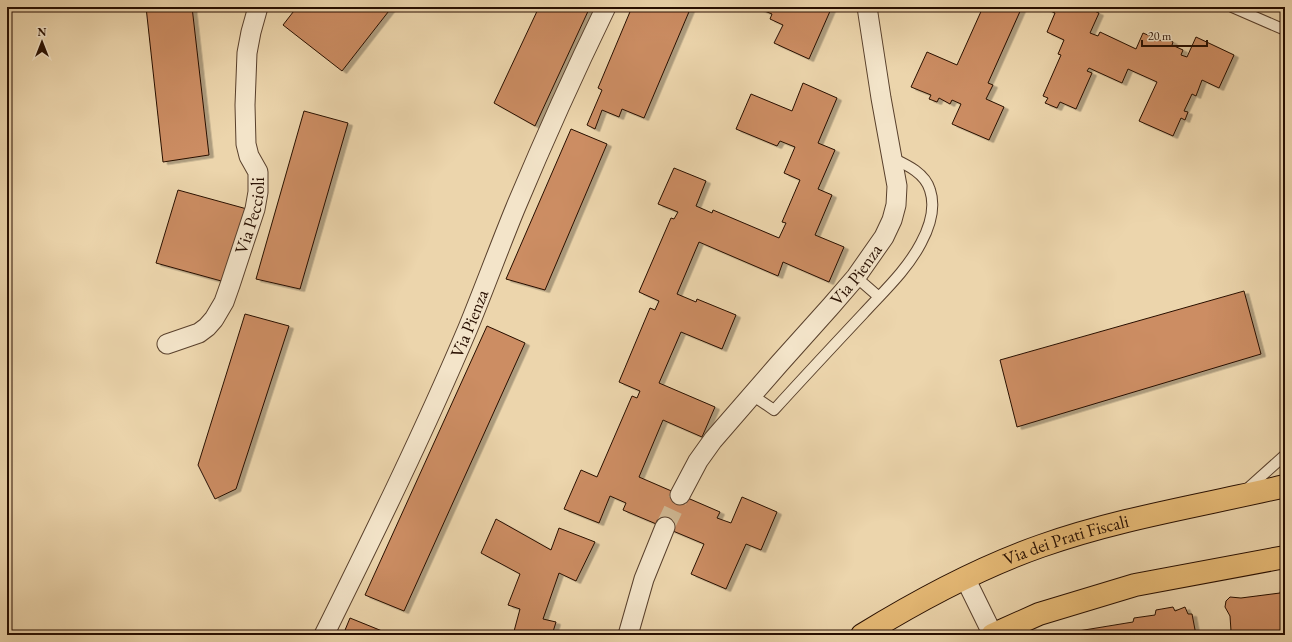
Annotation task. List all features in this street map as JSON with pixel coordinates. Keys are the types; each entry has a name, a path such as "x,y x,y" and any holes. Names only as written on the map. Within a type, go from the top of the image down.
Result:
{"main road":[{"name":"Via dei Prati Fiscali","path":"862,635 925,597 994,564 1060,540 1151,515 1285,486"},
{"path":"992,635 1039,614 1136,585 1285,557"}],"street":[{"name":"Via Peccioli","path":"167,344 199,333 214,319 224,302 255,209 258,192 258,172 249,156 246,144 245,105 247,53 258,7"},
{"name":"Via Pienza","path":"324,635 375,532 437,399 515,210 606,7"},
{"name":"Via Pienza","path":"680,494 694,467 706,450 856,276 890,227 895,212 897,186 881,98 867,7"},
{"path":"628,635 644,579 665,527"},
{"path":"965,578 992,635"}],"lane":[{"path":"1232,7 1285,30"},
{"path":"752,395 774,410 879,297 901,272 918,248 927,230 931,216 932,203 930,191 926,182 915,170 892,158"},
{"path":"856,276 879,297"},
{"path":"1239,496 1285,455"}],"building":[{"path":"146,7 192,7 209,155 163,162"},
{"path":"297,7 324,7 329,11 332,7 392,7 342,71 283,25"},
{"path":"539,7 590,7 535,126 494,103"},
{"path":"632,7 691,7 644,118 622,109 619,117 602,110 595,129 587,125 602,90 598,88"},
{"path":"755,7 826,7 831,9 809,59 774,43 783,25 770,19 772,14"},
{"path":"983,7 1022,7 988,83 993,85 986,99 1004,107 989,140 952,124 961,104 952,100 950,104 939,98 937,102 929,99 931,95 911,87 927,52 957,65"},
{"path":"1042,7 1085,7 1099,13 1090,33 1098,36 1100,32 1136,49 1143,33 1162,41 1163,37 1173,42 1172,45 1183,50 1181,55 1187,57 1196,37 1234,55 1219,88 1202,80 1196,96 1192,94 1184,111 1188,112 1185,120 1181,118 1173,136 1139,121 1157,82 1128,69 1122,83 1089,68 1087,71 1092,73 1076,109 1060,102 1057,108 1045,103 1048,98 1043,96 1061,55 1058,54 1064,40 1047,32 1055,13"},
{"path":"803,83 837,98 818,143 835,150 818,189 832,195 815,235 844,247 829,282 783,262 778,276 699,242 677,294 696,302 697,299 736,315 722,349 681,332 659,383 715,407 702,437 663,420 639,477 720,512 717,518 731,523 742,497 777,512 761,550 746,544 726,589 691,574 704,544 623,510 626,503 610,496 599,523 564,509 581,470 597,477 632,396 637,398 640,391 619,382 650,308 655,310 659,301 639,292 671,218 674,219 678,212 658,204 674,168 706,181 696,206 712,213 713,210 779,238 786,223 782,222 800,180 784,173 795,147 780,141 777,146 736,129 751,94 792,111"},
{"path":"304,111 348,123 300,289 256,279"},
{"path":"571,129 607,144 545,290 506,279"},
{"path":"178,190 247,209 225,282 156,263"},
{"path":"1244,291 1261,354 1017,427 1000,360"},
{"path":"245,314 289,326 236,489 215,499 198,465"},
{"path":"487,326 525,343 404,611 365,595"},
{"path":"496,519 551,550 559,528 595,542 576,581 559,573 543,619 556,622 552,635 513,635 520,609 508,605 520,574 481,553"},
{"path":"1281,589 1285,589 1285,635 1241,635 1239,631 1231,631 1230,616 1225,607 1226,601 1230,597 1241,598 1280,593"},
{"path":"1173,607 1175,611 1185,607 1188,614 1192,614 1196,635 1072,635 1072,632 1133,622 1134,618 1155,615 1156,610"},
{"path":"350,618 387,633 386,635 343,635"}],"tunnel":[{"path":"665,527 680,495"}]}
